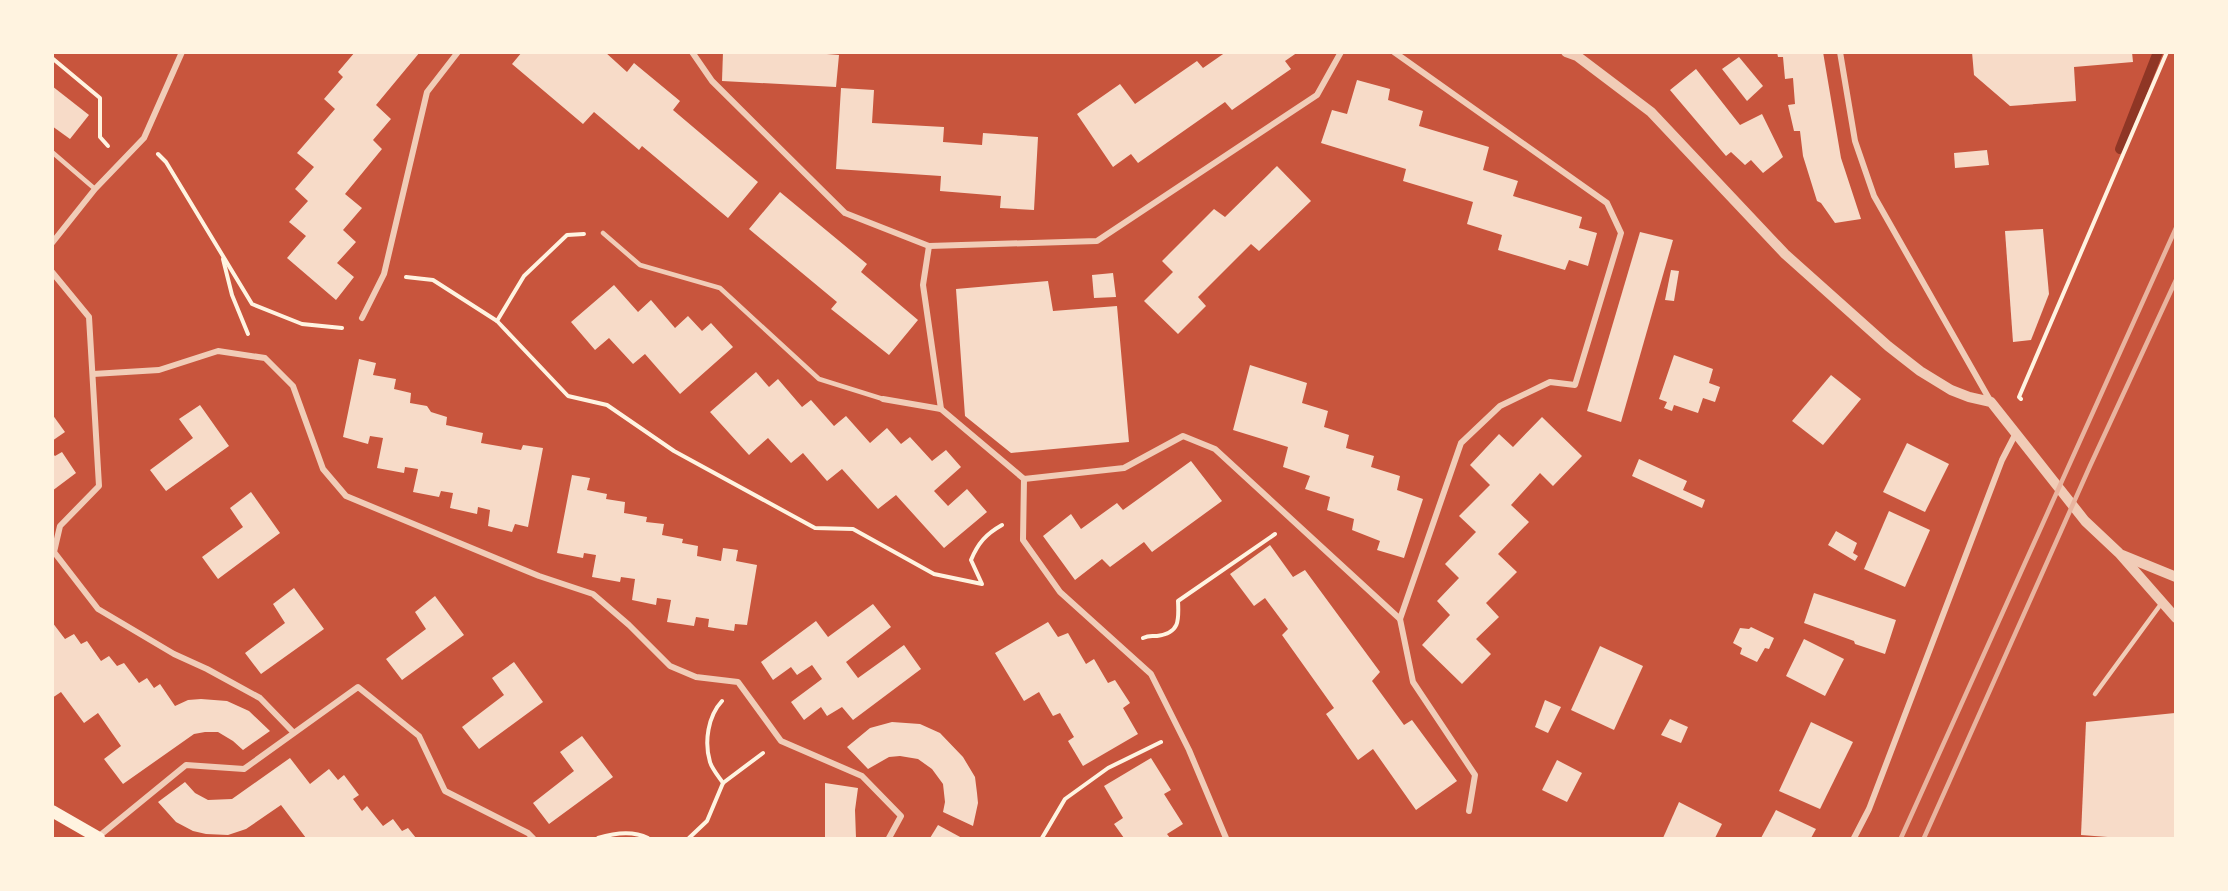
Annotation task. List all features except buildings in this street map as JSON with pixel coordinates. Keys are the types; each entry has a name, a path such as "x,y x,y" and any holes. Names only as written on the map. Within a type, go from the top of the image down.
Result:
{"main road":[{"path":"52,811 98,838"}],"street":[{"path":"52,243 95,189 144,138 182,52"},
{"path":"362,318 384,274 427,92 458,52"},
{"path":"692,52 712,81 845,213 929,246 1097,241 1317,95 1341,52"},
{"path":"1394,52 1607,203 1621,234 1575,385 1550,382 1500,406 1461,443 1400,619 1413,682 1475,775 1469,811"},
{"path":"1566,52 1577,56 1651,112 1785,254 1888,346 1920,371 1951,390 1991,402"},
{"path":"1840,52 1855,141 1874,196 1991,402 2085,521 2119,553 2175,618"},
{"path":"929,246 923,285 941,409"},
{"path":"52,272 89,317 99,486 60,526 54,552 98,609 174,654 260,698 293,732"},
{"path":"93,374 159,370 218,351 265,357 293,386 323,469 346,496 539,576 593,594 629,625 670,666 696,677 738,682 781,741 862,776 901,816 889,838"},
{"path":"884,399 941,409 1024,479 1124,468 1183,436 1215,449 1400,619"},
{"path":"1854,838 1869,809 2002,460 2016,433"},
{"path":"1024,479 1023,540 1060,592 1151,674 1180,732 1226,838"},
{"path":"2119,553 2175,577"},
{"path":"98,838 186,765 244,769 358,687 419,736 445,791 528,833 533,838"}],"lane":[{"path":"52,152 95,189"},
{"path":"603,233 640,265 720,288 819,380 884,399"},
{"path":"2095,694 2161,604"}],"path":[{"path":"2016,433 2031,420 2019,397 2167,52"},
{"path":"52,58 100,98 100,137 121,161"},
{"path":"144,138 166,162 252,304 302,324 340,328 362,318"},
{"path":"496,321 524,276 567,235 603,233"},
{"path":"221,252 232,295 246,331"},
{"path":"384,274 434,279 496,321 568,396 608,405 674,451 814,528 853,529 934,574 982,584 971,560 977,545 990,531 1024,513"},
{"path":"1125,651 1147,636 1173,632 1179,623 1178,601 1293,521"},
{"path":"723,783 710,762 708,734 713,711 738,682"},
{"path":"1042,838 1065,798 1108,768 1180,732"},
{"path":"689,838 707,820 723,783 758,757"},
{"path":"598,838 615,832 648,838"}],"waterway":[{"path":"2120,149 2158,52"}],"railway":[{"path":"1901,838 2176,228"},
{"path":"1924,838 2090,466 2176,280"}]}
